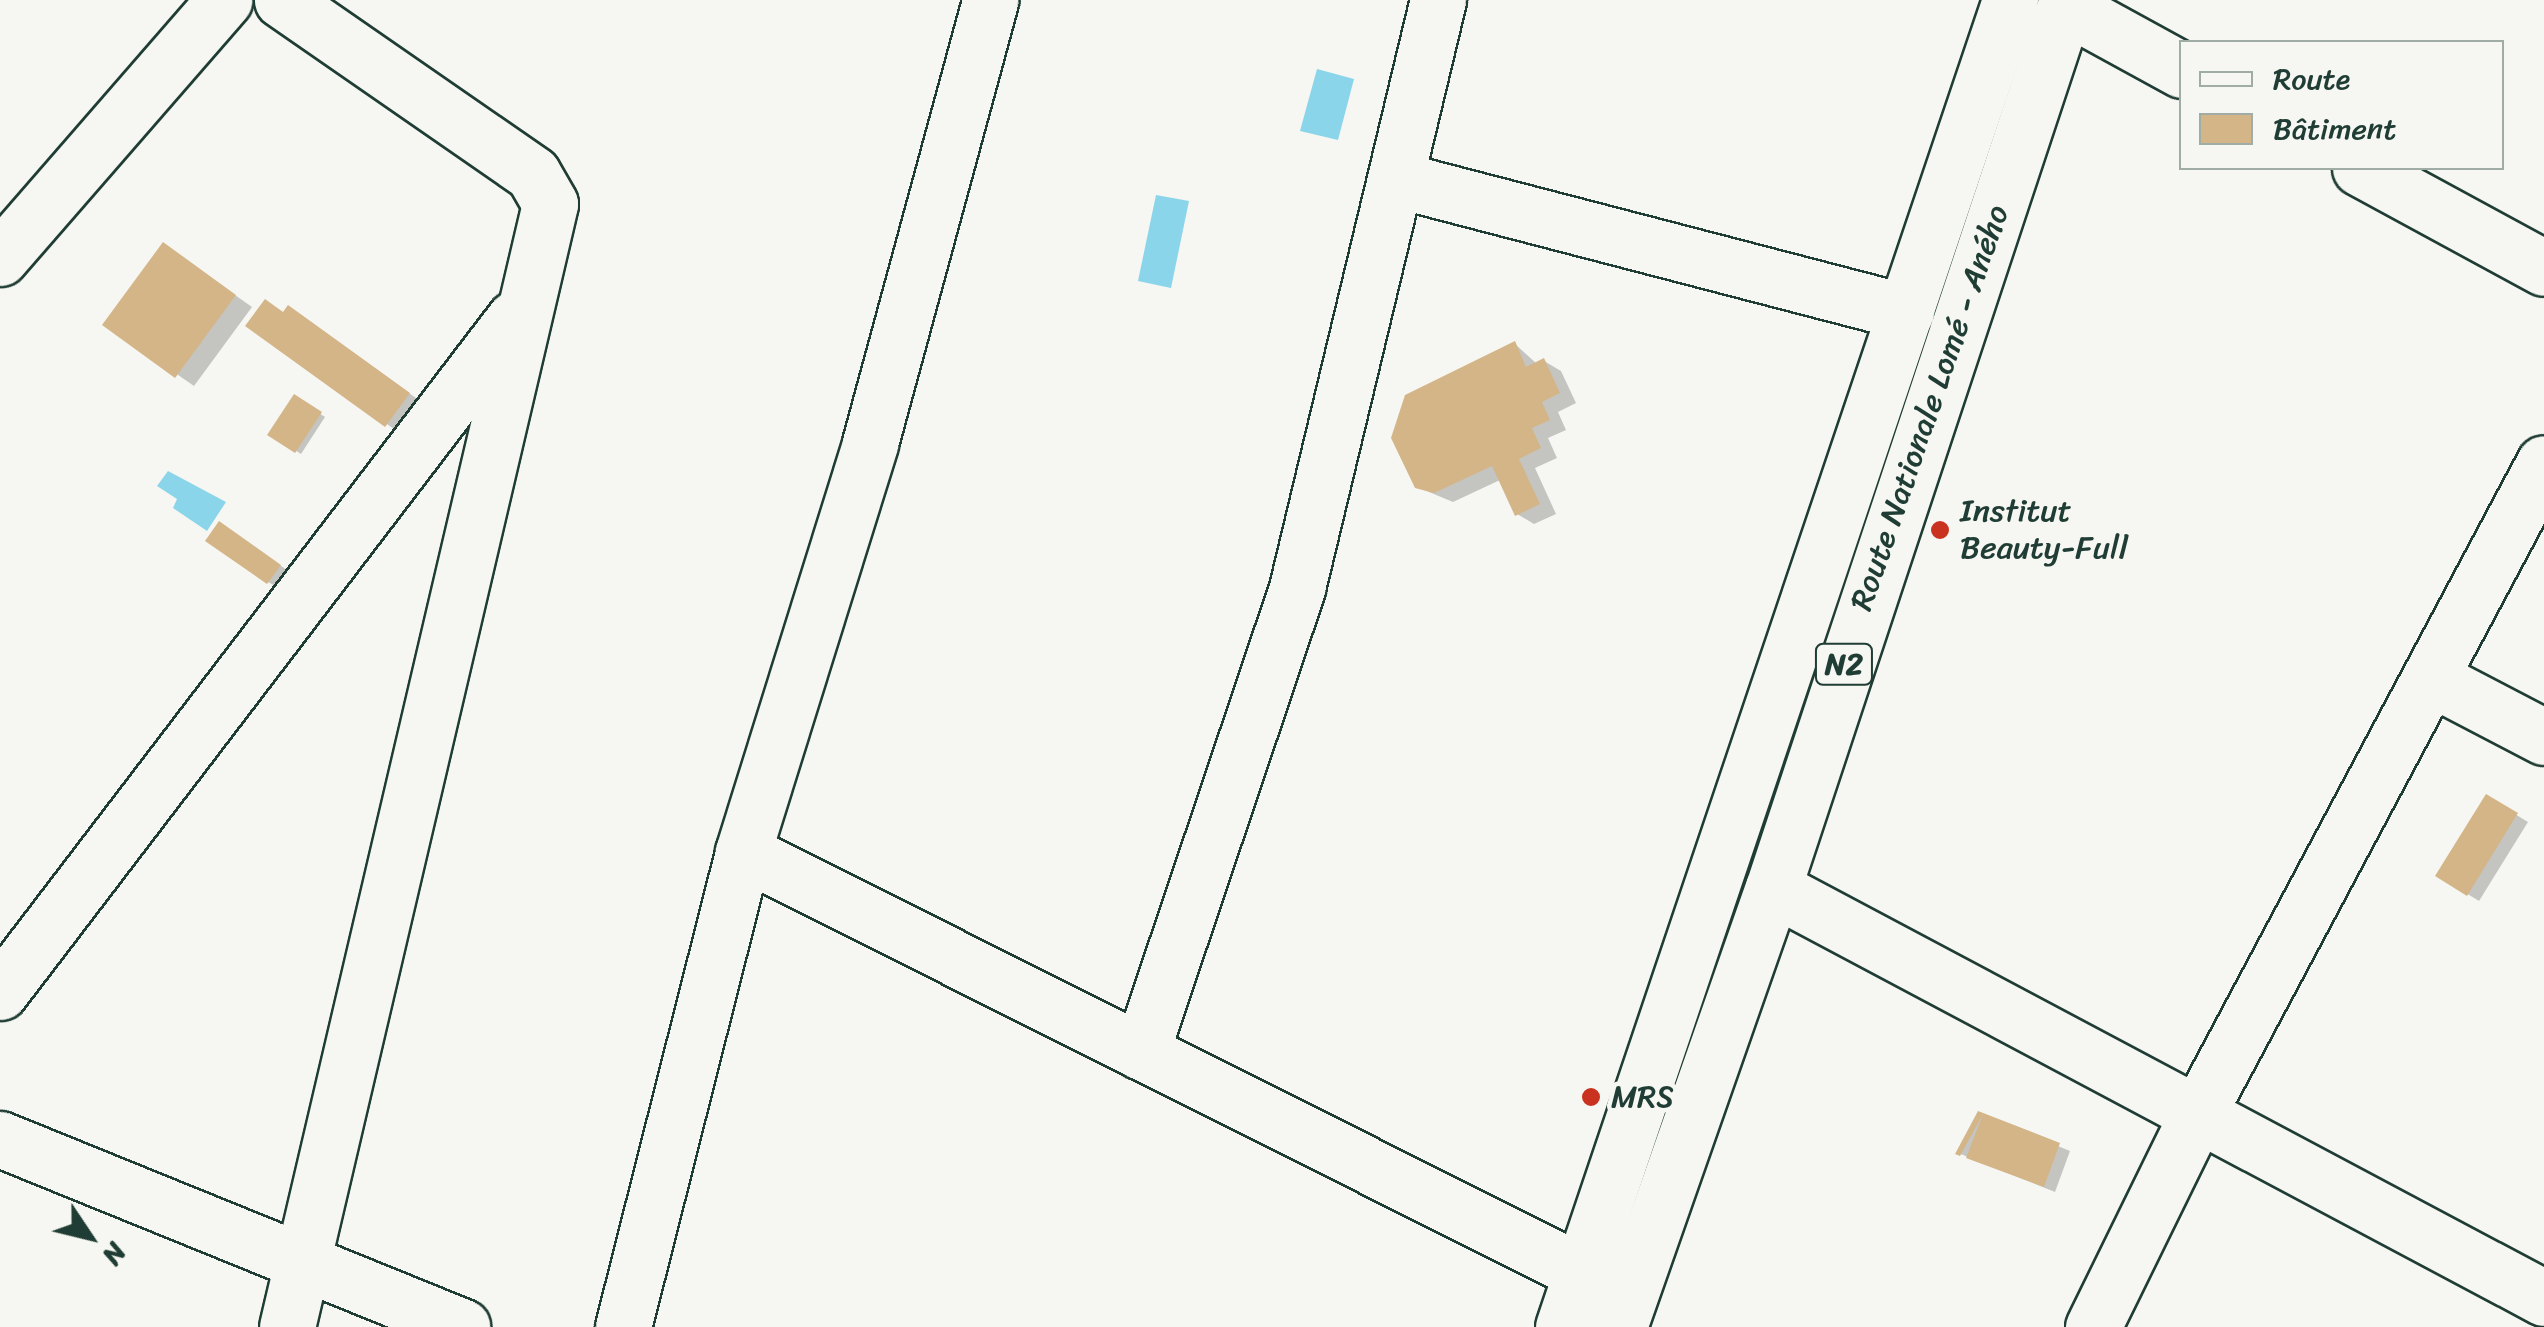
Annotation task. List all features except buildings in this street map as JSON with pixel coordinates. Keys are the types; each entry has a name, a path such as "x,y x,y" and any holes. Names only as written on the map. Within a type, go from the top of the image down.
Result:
{"main road":[{"path":"0,258 224,0"},
{"path":"282,0 546,188 550,204 430,696 287,1327"},
{"path":"622,1327 743,852 870,444 990,0"},
{"path":"1141,1052 1297,588 1438,0"},
{"name":"Route Nationale Lomé - Aného","path":"1563,1327 2010,0"},
{"path":"2066,3 2179,68"},
{"name":"Route Nationale Lomé - Aného","path":"1619,1327 1773,888 2066,3"},
{"path":"2364,170 2544,268"},
{"path":"1395,179 1906,312"},
{"path":"0,992 529,300"},
{"path":"2092,1327 2198,1113 2433,679 2544,463"},
{"path":"2433,679 2544,737"},
{"path":"743,852 1580,1271"},
{"path":"1773,888 2544,1298"},
{"path":"0,1139 462,1327"}],"water":[{"path":"1317,69 1354,79 1338,140 1300,131"},
{"path":"1156,195 1189,201 1171,288 1138,281"},
{"path":"168,471 226,502 207,531 173,508 177,499 157,486"}],"place":[{"name":"Institut Beauty-Full","path":"1940,530"},
{"name":"MRS","path":"1591,1097"}]}
